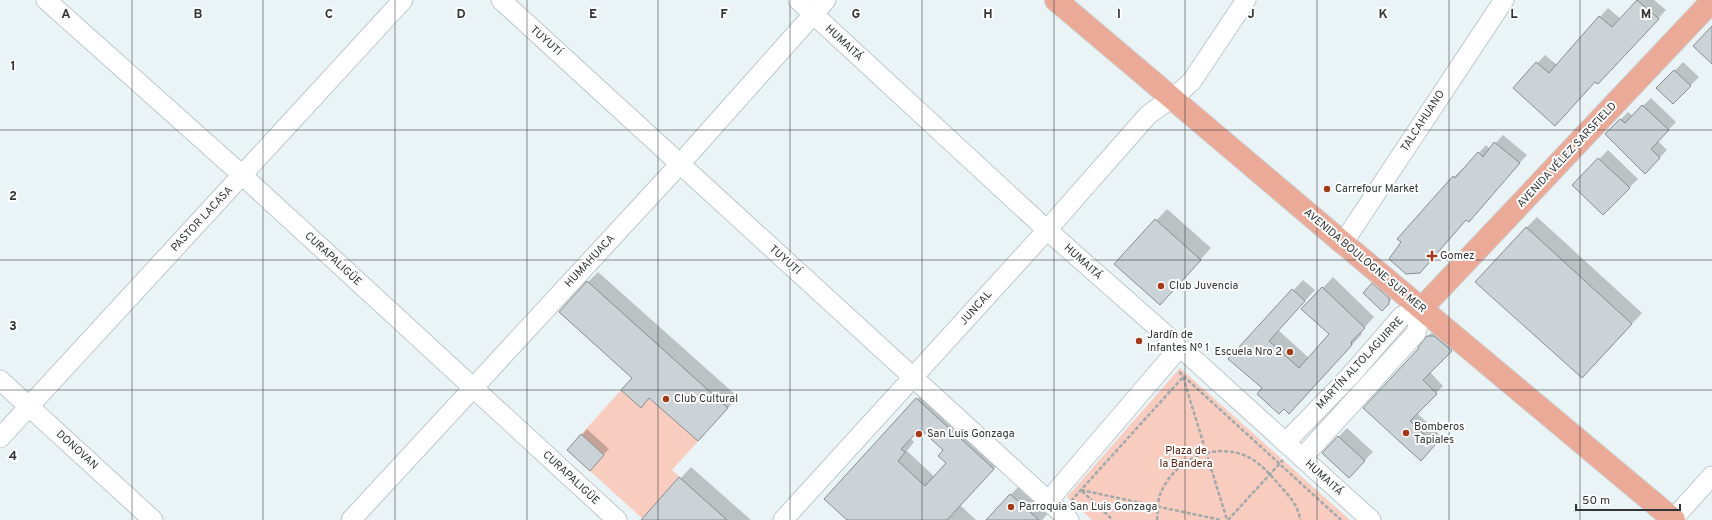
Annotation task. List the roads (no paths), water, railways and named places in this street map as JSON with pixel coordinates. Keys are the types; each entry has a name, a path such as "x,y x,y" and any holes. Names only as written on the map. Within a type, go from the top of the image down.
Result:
{"main road":[{"name":"AVENIDA BOULOGNE SUR MER","path":"1056,0 1673,520"},
{"name":"AVENIDA VÉLEZ SARSFIELD","path":"1422,308 1712,1"}],"street":[{"name":"CURAPALIGÜE","path":"46,0 242,175 617,520"},
{"name":"PASTOR LACASA","path":"0,438 403,0"},
{"name":"TUYUTÍ","path":"501,0 1060,511"},
{"name":"HUMAITÁ","path":"798,0 1047,230 1173,355 1199,364 1371,520"},
{"name":"HUMAHUACA","path":"351,520 680,164 826,0"},
{"name":"JUNCAL","path":"783,520 1047,230 1148,115 1192,81 1246,0"},
{"name":"TALCAHUANO","path":"1343,243 1504,0"},
{"name":"MARTÍN ALTOLAGUIRRE","path":"1293,450 1350,376 1402,316 1422,308"},
{"name":"MARTÍN ALTOLAGUIRRE","path":"1293,450 1364,390 1416,333 1422,308"},
{"path":"1060,511 1074,484 1173,355"},
{"path":"1350,376 1364,390"},
{"name":"DONOVAN","path":"0,380 153,520"},
{"path":"1673,520 1712,476"}],"place":[{"name":"Carrefour Market","path":"1327,189"},
{"name":"Gomez","path":"1432,256"},
{"name":"Club Juvencia","path":"1161,286"},
{"name":"Jardín de Infantes Nº 1","path":"1139,341"},
{"name":"Escuela Nro 2","path":"1290,352"},
{"name":"Club Cultural","path":"666,399"},
{"name":"Bomberos Tapiales","path":"1406,433"},
{"name":"San Luis Gonzaga","path":"919,434"},
{"name":"Parroquia San Luis Gonzaga","path":"1011,507"}],"park label":[{"name":"Plaza de la Bandera","path":"1186,457"}]}
